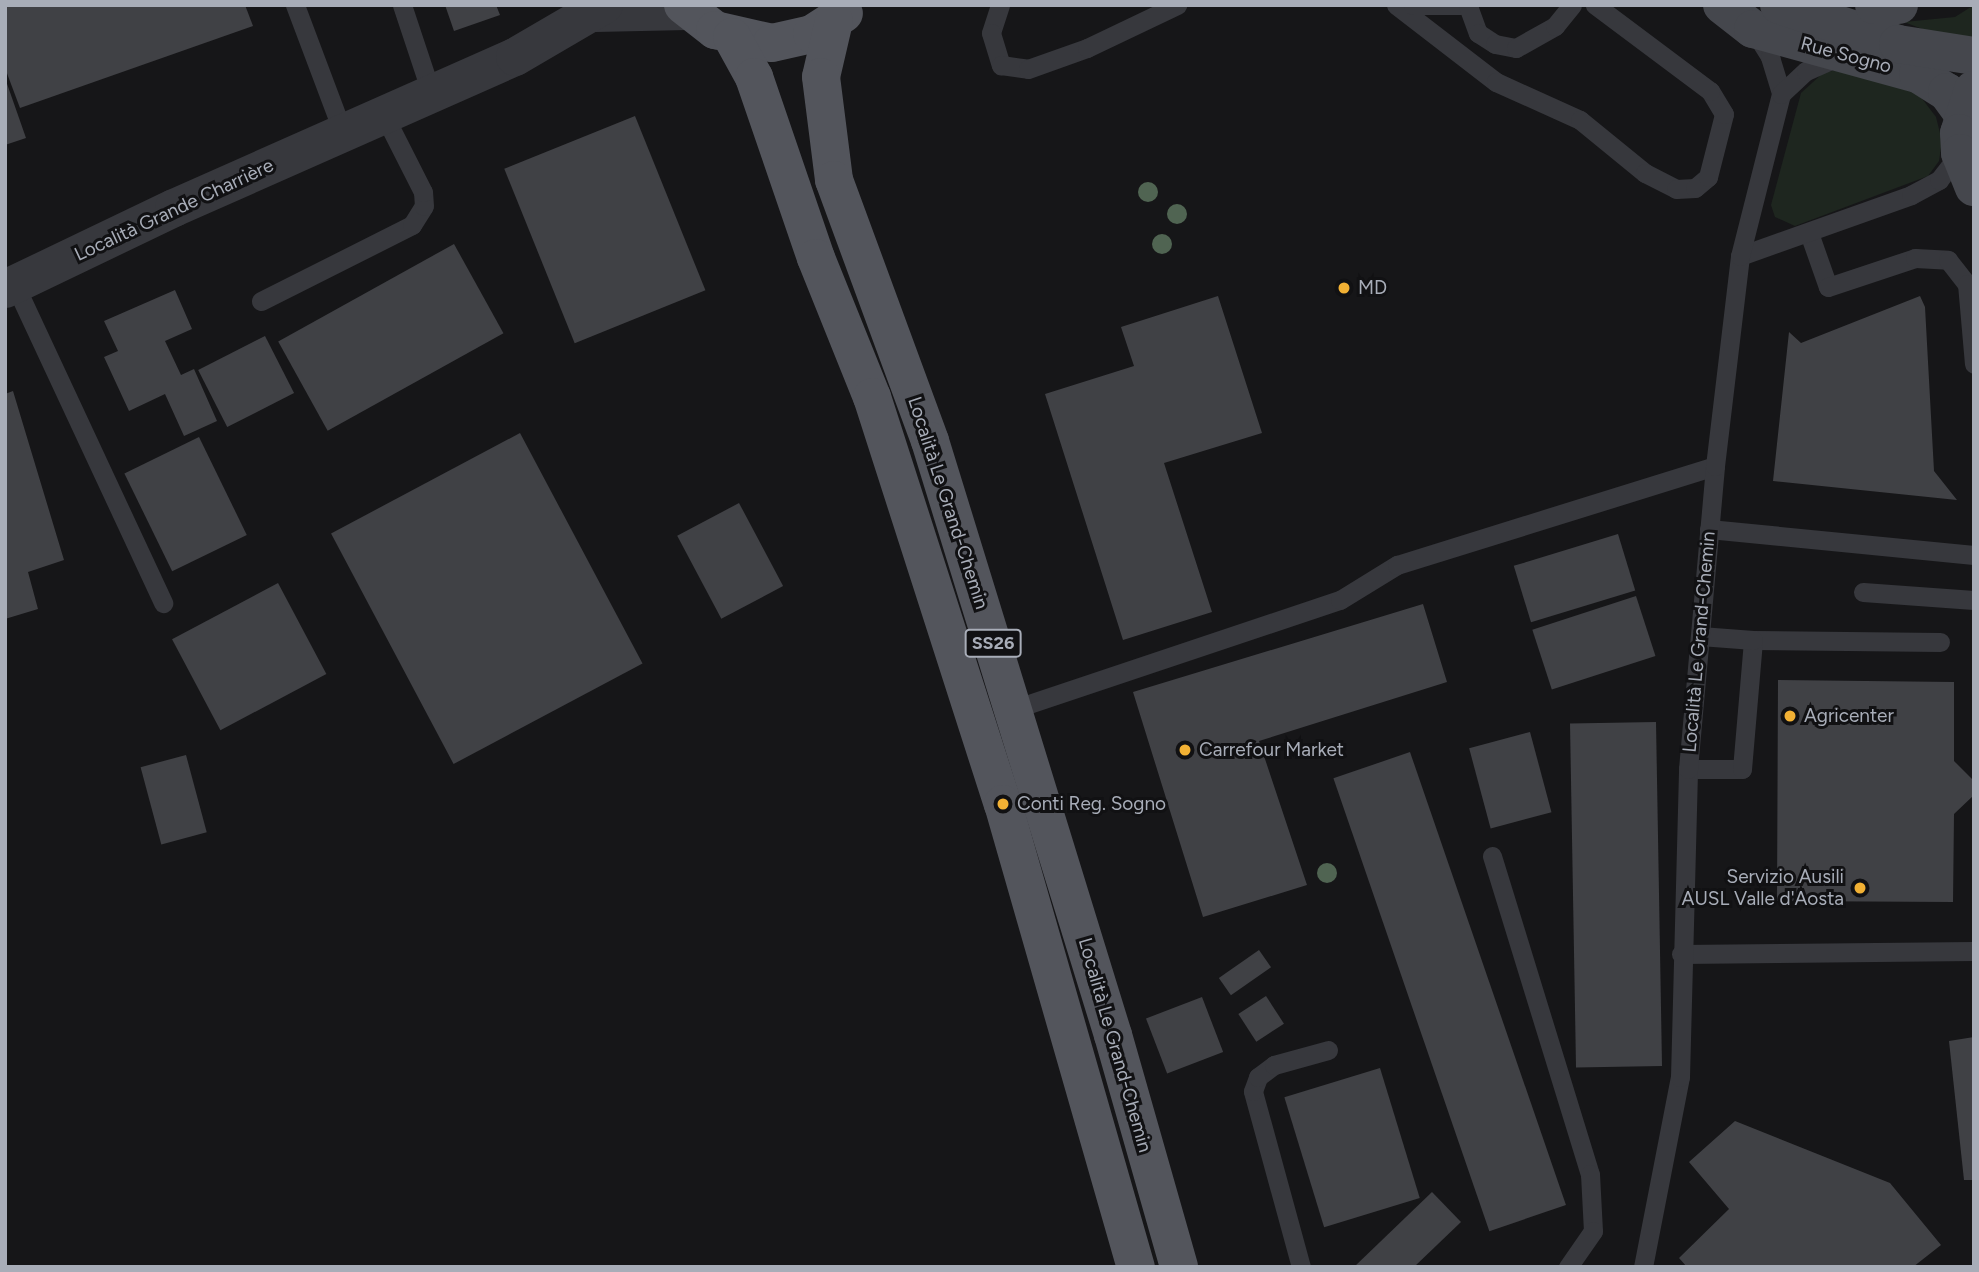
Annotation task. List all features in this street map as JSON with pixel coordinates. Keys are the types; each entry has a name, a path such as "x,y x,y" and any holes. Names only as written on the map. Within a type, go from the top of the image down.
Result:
{"main road":[{"name":"Località Le Grand-Chemin","path":"685,8 732,37 791,40 843,13"},
{"name":"Località Le Grand-Chemin","path":"843,13 821,77 834,180 930,441 1014,709 1179,1267"},
{"name":"Località Le Grand-Chemin","path":"732,37 754,77 816,258 876,410 1003,804 1136,1267"}],"street":[{"name":"Rue Sogno","path":"1722,5 1766,17 1898,44 1974,56"},
{"path":"1874,5 1899,5"},
{"name":"Località Grande Charrière","path":"10,287 343,133 432,95 600,9 685,8"},
{"name":"Rue Sogno","path":"1766,17 1842,55 1918,74 1968,101"},
{"path":"1968,101 1960,153 1974,187"}],"lane":[{"path":"295,5 343,133"},
{"path":"402,5 432,95"},
{"path":"1000,5 991,33 1001,65 1028,69 1087,48 1177,5"},
{"path":"1396,5 1496,82 1580,120 1645,173 1676,189 1695,188 1708,177 1724,114 1710,91 1595,5"},
{"path":"1413,5 1469,6 1478,33 1495,44 1516,48 1555,26 1572,5"},
{"path":"1766,17 1770,57 1781,94 1806,71 1842,55"},
{"name":"Località Le Grand-Chemin","path":"1643,1267 1680,1077 1681,954 1688,769 1715,466 1740,256 1781,94"},
{"path":"261,301 412,225 424,206 423,192 384,116"},
{"path":"1740,256 1809,233 1939,180 1960,153"},
{"path":"1809,233 1828,288 1915,258 1948,260 1967,284 1974,364"},
{"path":"10,287 163,603"},
{"path":"1014,709 1340,600 1397,565 1715,466"},
{"path":"1709,529 1974,555"},
{"path":"1863,592 1974,600"},
{"path":"1700,636 1753,640 1940,642"},
{"path":"1688,769 1742,769 1753,640"},
{"path":"1492,856 1590,1174 1593,1231 1568,1267"},
{"path":"1681,954 1974,951"},
{"path":"1301,1267 1253,1091 1258,1077 1274,1065 1328,1050"}],"shaded area":[{"path":"1974,5 1974,42 1946,38 1904,22 1955,17"},
{"path":"1845,68 1917,92 1936,117 1942,141 1939,161 1928,176 1795,226 1775,217 1771,205 1801,93 1823,73"}],"building":[{"path":"5,5 245,5 253,26 20,108 5,68"},
{"path":"445,5 496,5 500,15 454,31"},
{"path":"5,78 26,138 5,145"},
{"path":"635,116 705,290 575,343 504,169"},
{"path":"454,244 503,333 328,431 278,341"},
{"path":"175,290 192,329 165,341 181,375 194,369 217,421 184,436 165,394 129,411 104,357 118,351 104,321"},
{"path":"1218,296 1262,433 1164,463 1212,612 1123,640 1045,394 1134,366 1121,327"},
{"path":"1920,296 1925,307 1934,471 1957,500 1773,481 1789,332 1801,343"},
{"path":"265,336 294,393 227,427 198,370"},
{"path":"13,391 64,560 28,572 38,609 5,619 5,394"},
{"path":"520,433 643,663 454,764 331,533"},
{"path":"199,437 247,535 172,571 124,473"},
{"path":"739,503 783,586 721,619 677,536"},
{"path":"1618,534 1635,590 1531,622 1514,566"},
{"path":"278,583 326,674 220,730 172,639"},
{"path":"1636,596 1655,656 1552,690 1532,630"},
{"path":"1423,604 1447,682 1259,741 1307,885 1203,917 1133,692"},
{"path":"1778,680 1954,682 1954,761 1974,781 1974,795 1954,814 1953,902 1777,901"},
{"path":"1656,722 1662,1066 1576,1067 1570,724"},
{"path":"1530,732 1551,812 1491,828 1469,748"},
{"path":"1410,752 1566,1205 1489,1231 1333,778"},
{"path":"186,755 207,832 161,844 141,767"},
{"path":"1259,950 1271,967 1231,995 1219,978"},
{"path":"1266,996 1284,1024 1256,1042 1238,1014"},
{"path":"1202,997 1223,1052 1167,1074 1146,1019"},
{"path":"1974,1037 1974,1180 1964,1180 1949,1041"},
{"path":"1380,1068 1420,1198 1324,1227 1284,1097"},
{"path":"1735,1121 1890,1183 1941,1245 1913,1267 1687,1267 1679,1258 1729,1209 1689,1162"},
{"path":"1432,1192 1461,1222 1414,1267 1354,1267"}],"place":[{"name":"MD","path":"1344,288"},
{"name":"Agricenter","path":"1790,716"},
{"name":"Carrefour Market","path":"1185,750"},
{"name":"Conti Reg. Sogno","path":"1003,804"},
{"name":"Servizio Ausili AUSL Valle d'Aosta","path":"1860,888"}]}
